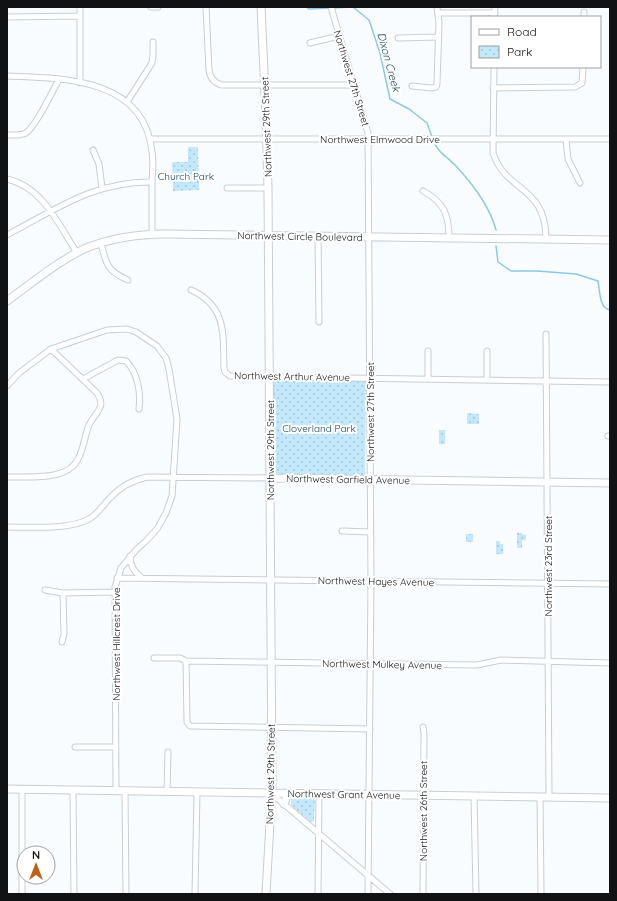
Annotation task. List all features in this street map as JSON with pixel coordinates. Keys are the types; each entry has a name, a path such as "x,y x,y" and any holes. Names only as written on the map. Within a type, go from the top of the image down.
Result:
{"street":[{"path":"80,7 80,83"},
{"path":"151,7 158,7"},
{"path":"206,7 209,70 211,78 214,82 222,85 354,85"},
{"name":"Northwest 29th Street","path":"261,7 268,188 270,478 271,793 266,894"},
{"name":"Northwest 27th Street","path":"331,7 366,126 368,139 371,581 368,894"},
{"path":"412,86 426,88 436,87 438,82 438,10 495,15 495,7"},
{"path":"7,16 80,16"},
{"path":"310,43 339,36"},
{"path":"398,38 438,37"},
{"path":"126,102 152,63 153,42"},
{"path":"494,68 493,153 499,168 528,194 540,208 545,222 546,239"},
{"path":"493,88 575,87 582,82 583,68"},
{"path":"7,76 35,76 59,79 102,88 112,92 126,102 141,118 150,139 152,152 152,234"},
{"path":"7,135 20,135 28,131 38,117 59,79"},
{"name":"Northwest Elmwood Drive","path":"150,139 610,139"},
{"path":"566,139 568,159 580,183"},
{"path":"93,150 99,164 102,188"},
{"path":"7,179 19,183 32,190 39,196 77,253"},
{"path":"7,234 75,198 102,188 132,182 152,182"},
{"path":"227,188 268,188"},
{"path":"423,191 437,200 445,212 449,223 449,238"},
{"name":"Northwest Circle Boulevard","path":"7,301 77,253 101,243 126,236 152,234 610,240"},
{"path":"318,236 319,322"},
{"path":"101,243 108,267 114,273 128,280"},
{"name":"Northwest Arthur Avenue","path":"191,290 211,303 218,314 223,333 224,368 227,374 233,376 610,382"},
{"name":"Northwest Hillcrest Drive","path":"7,386 19,373 51,349 98,332 120,329 127,329 136,332 157,346 168,363 176,406 172,496 163,520 153,534 130,556 121,568 117,578 115,592 116,791"},
{"name":"Northwest 23rd Street","path":"546,334 549,797"},
{"path":"7,477 58,475 68,471 77,462 90,423 99,411 101,404 97,393 51,349"},
{"path":"428,350 428,378"},
{"path":"487,351 487,380"},
{"path":"83,379 118,360 126,361 133,371 138,385 140,393 139,409"},
{"name":"Northwest Garfield Avenue","path":"7,527 66,526 79,524 94,516 111,497 128,484 147,477 610,482"},
{"path":"342,531 370,532"},
{"path":"130,556 132,568 142,577"},
{"name":"Northwest Hayes Avenue","path":"117,578 142,577 610,584"},
{"path":"45,590 63,592 115,592"},
{"path":"62,642 64,634 63,592"},
{"name":"Northwest Mulkey Avenue","path":"154,658 180,658 186,661 371,664 477,665 501,660 610,663"},
{"path":"186,661 187,722 190,726 370,729"},
{"name":"Northwest 26th Street","path":"423,727 423,894"},
{"path":"75,747 115,747"},
{"path":"167,791 168,752"},
{"name":"Northwest Grant Avenue","path":"7,789 610,798"},
{"path":"22,789 22,894"},
{"path":"72,790 74,894"},
{"path":"125,791 126,894"},
{"path":"195,894 197,792"},
{"path":"271,793 390,894"},
{"path":"284,804 288,793"},
{"path":"318,894 319,794"},
{"path":"474,796 476,894"},
{"path":"540,797 541,894"}],"green space":[{"name":"Church Park","path":"188,147 198,147 199,190 173,191 172,162 188,162"},
{"name":"Cloverland Park","path":"273,381 366,381 365,475 273,474"},
{"path":"467,413 479,414 479,424 467,424"},
{"path":"439,430 445,430 445,444 439,444"},
{"path":"517,533 526,535 526,540 522,540 522,548 517,548"},
{"path":"466,534 473,534 473,542 466,542"},
{"path":"496,541 500,541 500,544 503,544 503,554 496,554"},
{"path":"313,797 315,800 314,821 311,822 291,805 291,799"}],"waterway":[{"name":"Dixon Creek","path":"306,7 309,9 353,7 369,20 380,53 390,99 409,109 427,123 432,137"},
{"name":"Dixon Creek","path":"433,140 440,151 455,165 479,195 485,204 496,230"},
{"name":"Dixon Creek","path":"496,246 498,262 511,271 576,274 598,281 602,303 606,309 610,310"}]}
